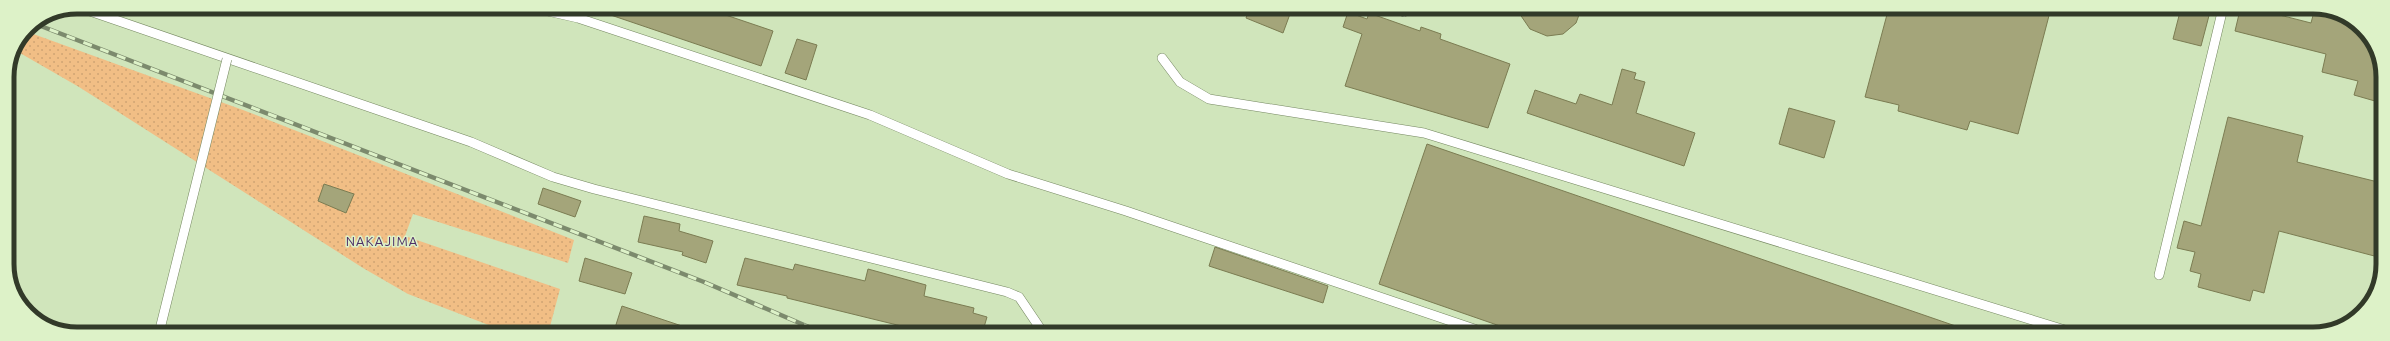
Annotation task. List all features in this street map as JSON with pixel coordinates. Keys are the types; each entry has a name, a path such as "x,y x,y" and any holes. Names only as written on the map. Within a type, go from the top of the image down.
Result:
{"lane":[{"path":"98,14 471,142 553,177 594,189 1007,292 1019,297 1039,327"},
{"path":"561,14 578,18 870,115 1008,174 1126,211 1468,327"},
{"path":"2159,275 2222,14"},
{"path":"1162,58 1180,82 1209,99 1424,133 2055,327"},
{"path":"161,327 227,59"}],"shaded area":[{"path":"31,33 243,110 574,240 568,263 413,214 405,236 560,289 550,327 494,327 408,294 363,268 79,87 19,53"}],"building":[{"path":"608,14 723,14 773,31 761,66"},
{"path":"1247,14 1290,14 1283,33 1246,18"},
{"path":"1347,14 1353,14 1367,19 1369,14 1372,14 1420,31 1421,27 1441,34 1440,39 1510,64 1488,128 1345,86 1362,34 1343,27"},
{"path":"1520,14 1579,14 1576,23 1563,34 1547,36 1530,29"},
{"path":"1887,14 2049,14 2018,134 1970,121 1967,130 1898,111 1899,105 1865,97"},
{"path":"2179,14 2209,14 2201,46 2173,39"},
{"path":"2239,14 2276,14 2311,23 2313,14 2330,16 2341,20 2363,38 2368,45 2375,64 2376,101 2354,95 2358,81 2322,72 2326,54 2235,31"},
{"path":"797,39 817,45 806,80 785,73"},
{"path":"1622,69 1636,73 1634,79 1645,82 1636,113 1695,133 1684,166 1527,113 1535,90 1576,104 1580,94 1612,105"},
{"path":"1789,108 1835,121 1824,158 1779,144"},
{"path":"2228,117 2303,136 2297,162 2376,182 2376,256 2279,231 2264,293 2253,290 2250,301 2198,287 2201,274 2190,271 2195,252 2177,248 2184,221 2201,226"},
{"path":"1427,144 1958,327 1503,327 1379,284"},
{"path":"324,184 354,194 346,213 318,201"},
{"path":"543,188 581,201 575,217 538,204"},
{"path":"644,216 680,224 679,231 713,241 706,263 682,255 683,252 638,242"},
{"path":"1215,247 1328,286 1323,303 1209,266"},
{"path":"585,258 632,273 625,294 579,281"},
{"path":"745,258 793,270 795,264 865,281 868,269 926,285 924,296 974,308 973,313 987,317 984,327 905,327 787,298 787,296 737,285"},
{"path":"622,306 685,327 615,327"}],"railway":[{"path":"41,26 704,282 809,327"}],"district":[{"name":"NAKAJIMA","path":"382,241"}]}
